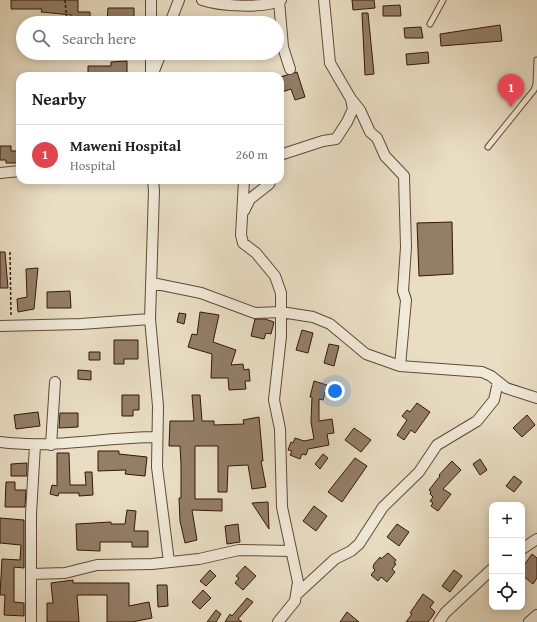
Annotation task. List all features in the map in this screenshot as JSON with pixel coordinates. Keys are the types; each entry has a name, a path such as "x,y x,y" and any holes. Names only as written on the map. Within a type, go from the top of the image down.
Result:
{"street":[{"path":"151,0 151,16"},
{"path":"172,16 178,0"},
{"path":"202,0 240,5 267,4 280,1 281,16"},
{"path":"324,0 330,63 351,99 360,110 370,132 377,138 385,156 404,176 403,186 406,233 404,271 405,284 403,291 406,300 400,366"},
{"path":"284,47 290,69"},
{"path":"151,60 151,72"},
{"path":"153,72 158,60"},
{"path":"284,154 323,141 336,139 353,109 351,99"},
{"path":"0,172 16,171"},
{"path":"153,184 152,283 150,319 157,380 157,467 169,562"},
{"path":"244,184 243,243 259,256 275,276 280,287 280,350 274,400 280,429 282,507 298,576 297,594 292,606 278,622"},
{"path":"243,213 250,199 269,184"},
{"path":"152,283 201,293 255,313 281,312 299,314 322,320 330,324 366,354 400,366 482,372 506,388 537,398"},
{"path":"0,326 81,324 150,319"},
{"path":"51,445 55,382"},
{"path":"297,594 335,559 351,551 359,544 383,507 419,472 437,444 477,421 494,400 498,382"},
{"path":"0,442 51,445 91,440 157,437"},
{"path":"31,622 31,514 35,445"},
{"path":"525,547 537,539"},
{"path":"31,574 65,573 97,565 169,562 199,559 239,550 291,551"},
{"path":"443,621 471,587 489,572"},
{"path":"529,622 537,615"}],"lane":[{"path":"430,24 443,0"},
{"path":"488,147 524,105 534,90 536,84 537,60"}],"path":[{"path":"65,0 66,16"},
{"path":"10,252 11,325"}],"building":[{"path":"11,0 78,0 78,12 90,12 90,16 71,16 41,12 42,9 11,9"},
{"path":"352,0 374,0 375,8 353,10"},
{"path":"400,5 401,16 383,16 383,6"},
{"path":"108,8 134,8 134,16 107,16"},
{"path":"362,13 368,13 374,74 365,75"},
{"path":"500,25 502,41 441,46 440,34"},
{"path":"421,27 423,38 405,38 404,28"},
{"path":"428,52 429,63 407,65 406,54"},
{"path":"127,61 127,72 88,72 88,66 111,66 111,62"},
{"path":"297,72 305,97 295,100 291,89 284,91 284,76"},
{"path":"0,146 11,146 11,151 16,151 16,163 6,163 6,160 0,160"},
{"path":"452,222 453,274 419,276 417,223"},
{"path":"0,252 5,252 8,288 0,288"},
{"path":"38,268 34,309 18,312 17,299 27,297 26,269"},
{"path":"70,291 71,308 47,308 47,292"},
{"path":"200,312 219,315 213,342 236,350 231,365 243,364 244,370 249,369 250,381 245,381 246,389 229,390 228,378 211,378 212,354 188,347 192,334 197,335"},
{"path":"179,313 186,314 184,324 177,322"},
{"path":"255,319 265,319 274,322 271,334 266,333 264,339 251,336"},
{"path":"302,330 313,333 308,353 296,350"},
{"path":"114,340 138,340 138,359 124,359 124,364 114,364"},
{"path":"329,344 339,346 334,366 324,363"},
{"path":"89,352 100,352 100,360 89,360"},
{"path":"78,370 91,371 91,380 78,379"},
{"path":"314,381 327,385 323,400 319,399 319,421 332,419 334,433 327,434 329,445 308,449 306,455 302,454 300,459 290,455 292,451 288,450 291,442 293,443 295,438 304,441 314,439 311,422 312,397 310,397"},
{"path":"122,395 139,395 139,410 133,410 133,416 122,416"},
{"path":"192,395 200,395 202,421 214,421 214,425 244,424 243,420 259,417 263,461 261,461 266,487 252,489 248,465 228,466 227,492 218,492 218,446 195,446 195,499 222,499 222,511 192,510 197,540 185,543 180,521 180,446 169,446 170,421 194,421"},
{"path":"417,403 430,412 415,433 411,430 404,440 397,435 407,420 402,416 407,410 410,412"},
{"path":"38,412 40,426 16,429 14,415"},
{"path":"60,413 78,413 78,427 59,428"},
{"path":"527,415 535,425 522,437 513,428"},
{"path":"354,428 371,440 361,452 345,440"},
{"path":"98,451 119,451 119,454 147,457 145,476 125,474 126,470 98,471"},
{"path":"57,453 69,453 70,485 86,485 85,472 92,472 93,495 79,496 79,493 59,493 58,496 50,494 52,485 57,486"},
{"path":"323,454 328,458 320,469 315,464"},
{"path":"355,458 367,466 342,502 328,492"},
{"path":"480,459 487,470 480,475 473,464"},
{"path":"452,461 461,470 443,489 451,494 438,511 431,506 433,503 430,501 433,497 430,494 431,491 429,490 440,476 439,475"},
{"path":"27,463 27,476 11,476 11,464"},
{"path":"514,476 522,482 514,492 506,486"},
{"path":"6,482 15,482 15,490 26,490 25,507 5,507"},
{"path":"268,502 269,529 252,503"},
{"path":"314,506 327,516 316,531 303,521"},
{"path":"127,510 136,511 134,531 148,531 148,547 132,547 132,542 100,542 100,551 77,550 76,524 111,522 111,524 125,524"},
{"path":"0,518 24,520 24,568 14,567 14,602 24,603 24,616 4,615 5,595 0,595 2,559 20,560 21,545 0,543"},
{"path":"238,524 240,542 227,544 225,526"},
{"path":"397,524 409,532 399,546 387,537"},
{"path":"388,553 396,560 394,563 396,564 392,569 395,572 387,582 381,577 378,581 371,575 375,570 373,568 374,564 380,557 381,559"},
{"path":"532,554 537,558 537,578 533,584 525,577 525,564"},
{"path":"245,566 256,576 243,590 235,583 239,578 236,576"},
{"path":"210,570 216,576 206,586 200,581"},
{"path":"454,570 462,576 450,592 442,586"},
{"path":"73,580 73,583 129,583 129,606 149,602 152,618 132,622 107,622 107,595 77,595 79,622 47,622 47,603 53,603 51,583"},
{"path":"157,585 167,585 168,606 158,607"},
{"path":"203,590 211,598 200,609 192,602"},
{"path":"423,594 434,602 430,607 435,612 432,617 428,622 406,622 412,614 410,613"},
{"path":"247,598 253,602 238,619 242,622 225,622 230,614 232,616"},
{"path":"216,610 221,614 216,622 207,622"},
{"path":"347,612 359,622 340,622"}],"place":[{"name":"Maweni Hospital","path":"511,107"}]}
